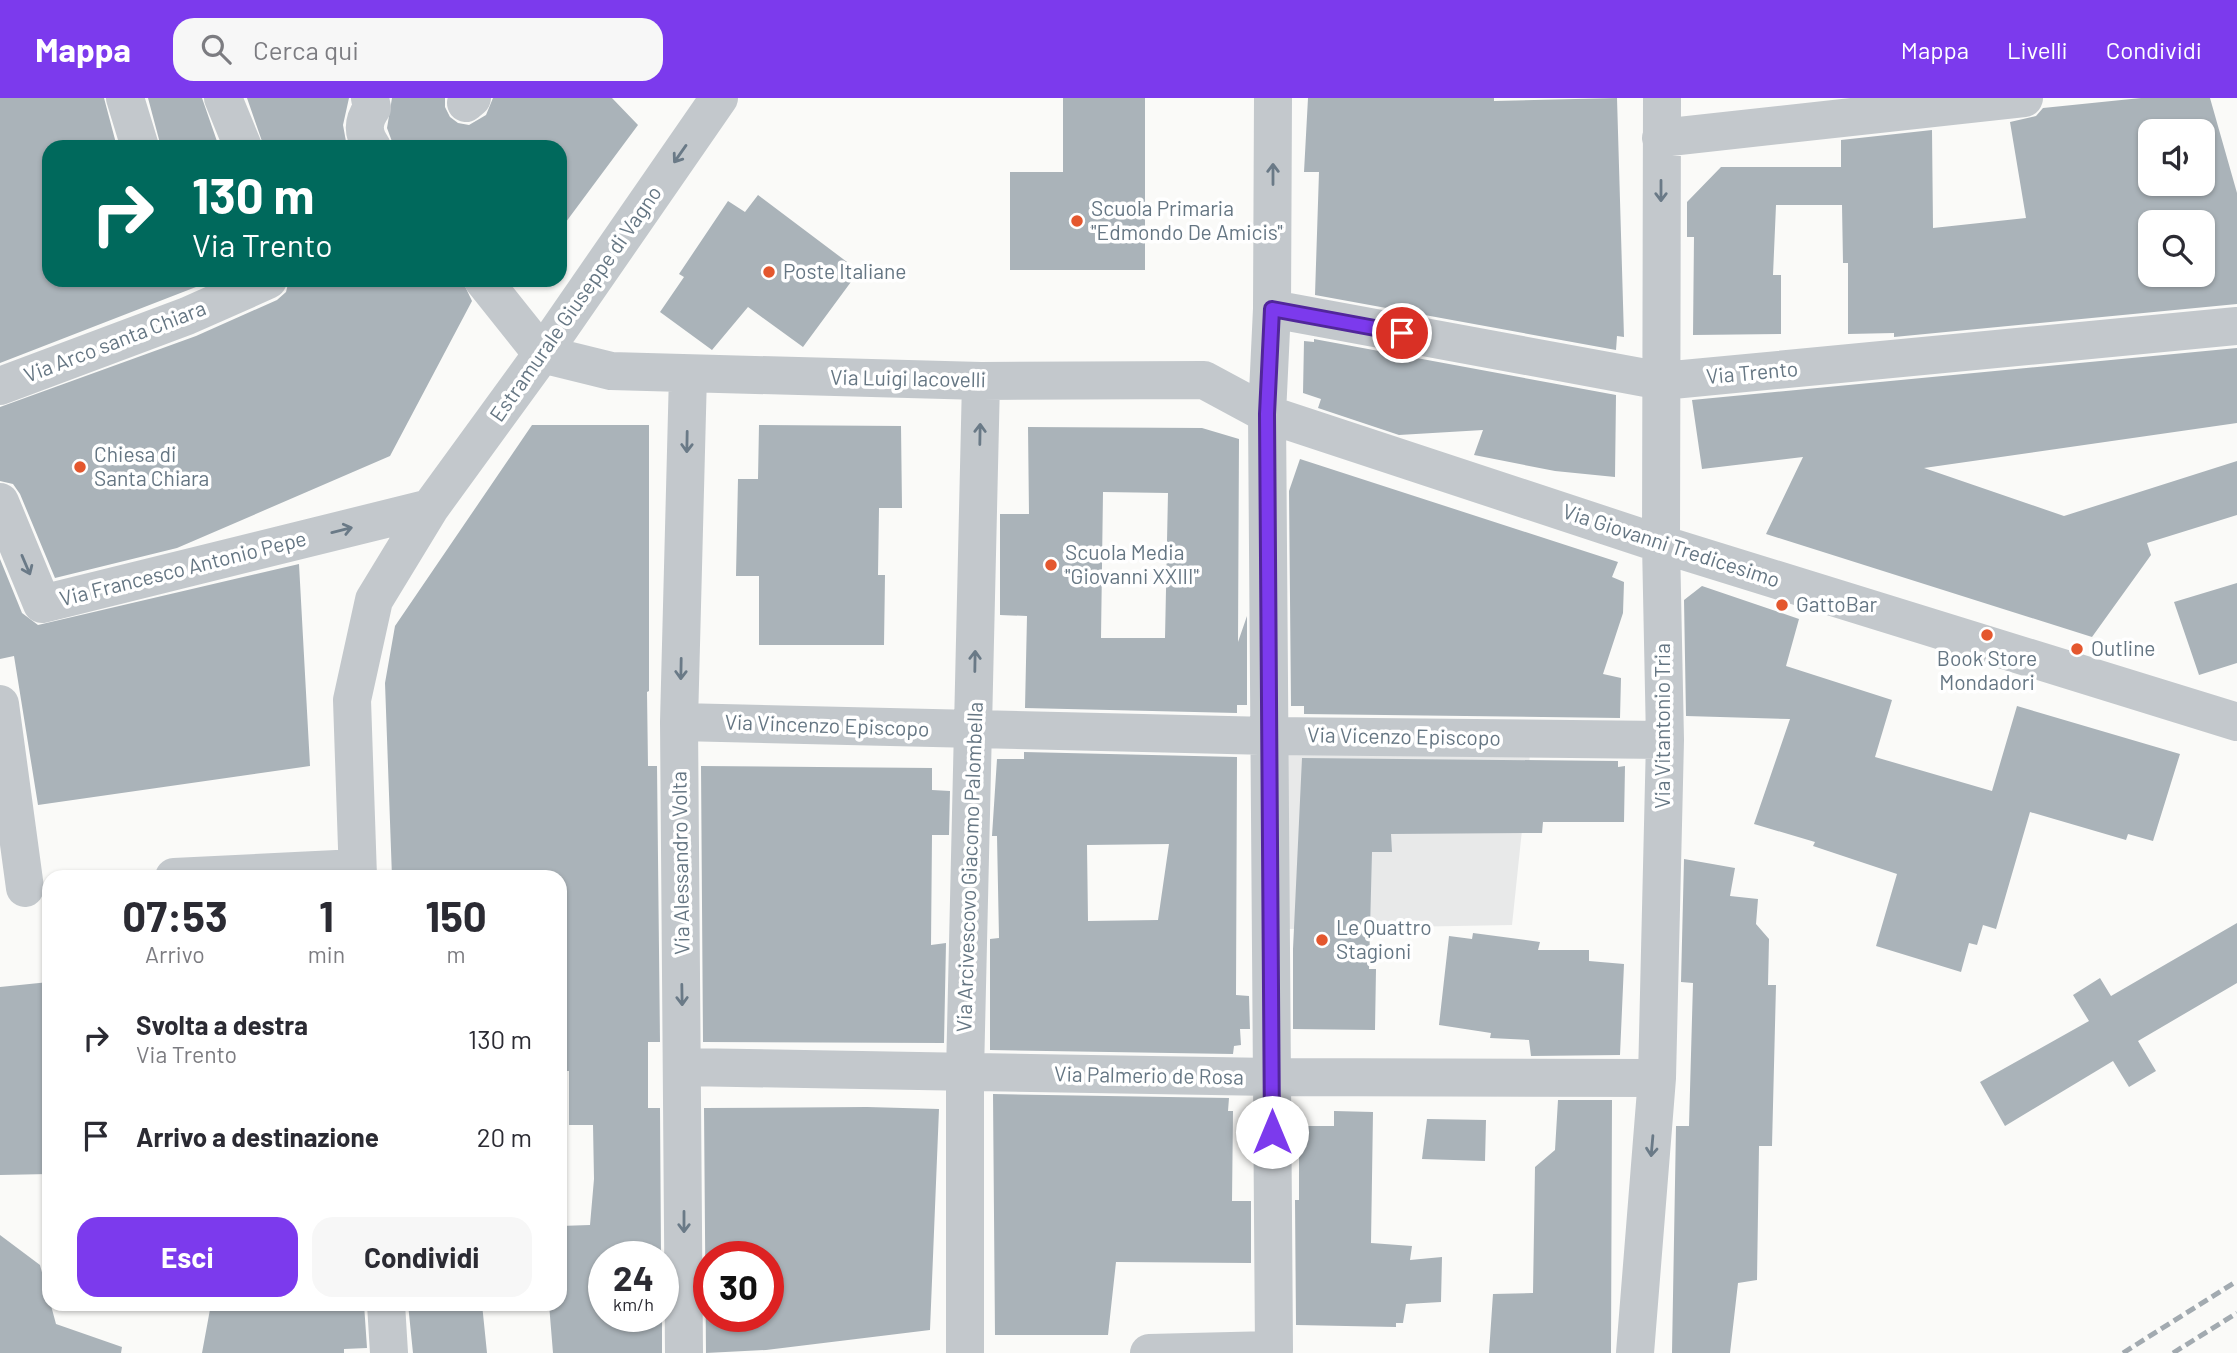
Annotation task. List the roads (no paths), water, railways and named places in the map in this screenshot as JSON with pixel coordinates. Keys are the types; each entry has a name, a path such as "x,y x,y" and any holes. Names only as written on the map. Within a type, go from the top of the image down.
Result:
{"street":[{"path":"125,98 138,140"},
{"path":"223,98 240,140"},
{"path":"369,140 364,129 365,117 372,108 370,98"},
{"name":"Estramurale Giuseppe di Vagno","path":"358,870 352,700 374,600 430,508 542,354 719,98"},
{"path":"1149,1353 1274,1350 1267,414 1272,309 1273,98"},
{"name":"Via Vitantonio Tria","path":"1634,1353 1657,1079 1665,740 1661,544 1662,98"},
{"path":"1661,138 2024,98"},
{"name":"Via Arco santa Chiara","path":"0,386 187,316 252,287"},
{"path":"489,287 542,354"},
{"name":"Via Trento","path":"1272,309 1662,381 2237,326"},
{"name":"Via Luigi Iacovelli","path":"542,354 611,371 981,381 1205,380 1267,414"},
{"name":"Via Alessandro Volta","path":"684,1353 679,722 688,374"},
{"name":"Via Arcivescovo Giacomo Palombella","path":"965,1353 965,1073 981,381"},
{"name":"Via Giovanni Tredicesimo","path":"1267,414 1661,544 2237,722"},
{"name":"Via Francesco Antonio Pepe","path":"0,502 42,604 430,508"},
{"path":"0,704 24,889"},
{"name":"Via Vincenzo Episcopo","path":"679,722 974,730"},
{"name":"Via Vicenzo Episcopo","path":"974,730 1665,740"},
{"name":"Via Palmerio de Rosa","path":"683,1068 1272,1077 1657,1079"},
{"path":"386,1311 389,1353"}],"railway":[{"path":"2123,1353 2237,1281"},
{"path":"2173,1353 2237,1313"}],"place":[{"name":"Scuola Primaria \"Edmondo De Amicis\"","path":"1077,221"},
{"name":"Poste Italiane","path":"769,272"},
{"name":"Chiesa di Santa Chiara","path":"80,467"},
{"name":"Scuola Media \"Giovanni XXIII\"","path":"1051,565"},
{"name":"GattoBar","path":"1782,605"},
{"name":"Book Store Mondadori","path":"1987,635"},
{"name":"Outline","path":"2077,649"},
{"name":"Le Quattro Stagioni","path":"1322,940"}]}
